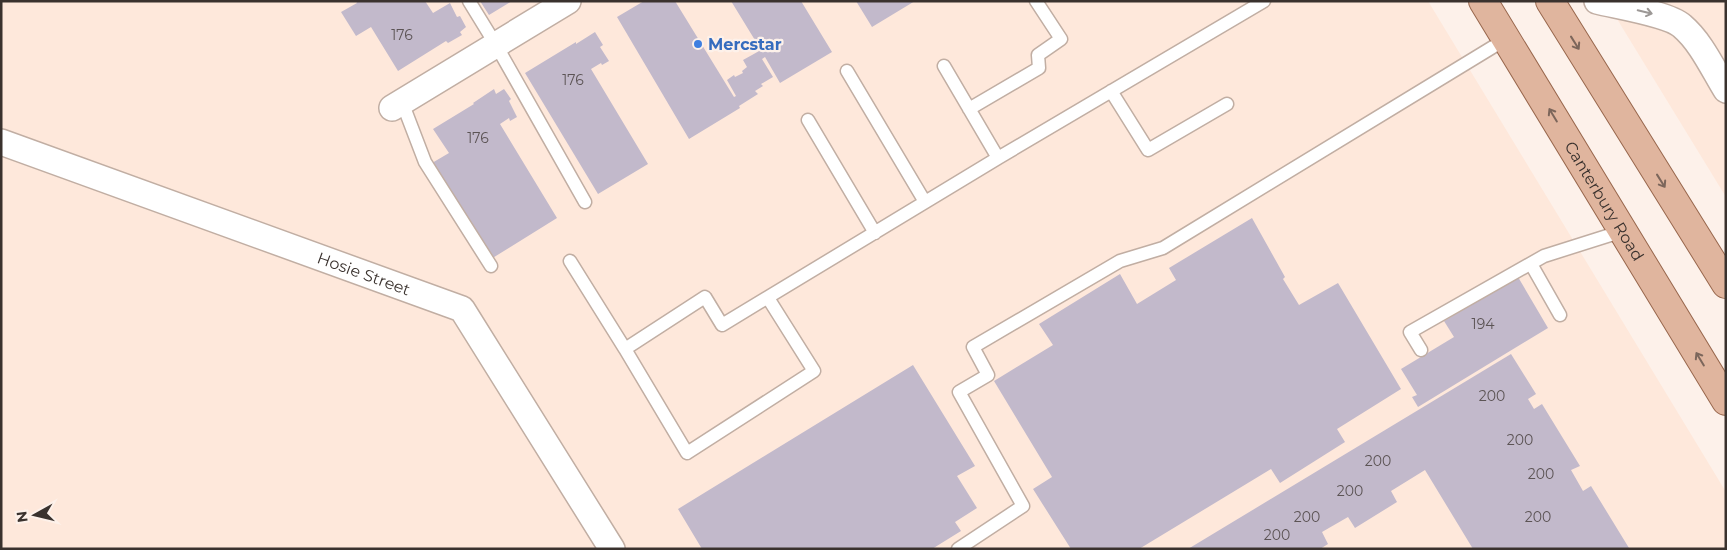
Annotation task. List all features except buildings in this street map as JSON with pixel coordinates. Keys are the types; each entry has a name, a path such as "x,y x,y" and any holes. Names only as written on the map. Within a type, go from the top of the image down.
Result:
{"main road":[{"name":"Canterbury Road","path":"1483,1 1726,401"},
{"path":"1550,1 1726,284"}],"street":[{"path":"397,105 568,1"},
{"path":"1597,1 1671,18 1682,25 1726,90"},
{"name":"Hosie Street","path":"1,142 462,309 612,549"}],"lane":[{"path":"469,1 585,202"},
{"path":"969,109 1039,68 1038,55 1061,39 1036,1"},
{"path":"625,349 705,297 722,326 998,158 1264,1"},
{"path":"958,549 1023,506 959,392 988,375 973,347 1120,261 1163,248 1506,39"},
{"path":"944,66 998,158"},
{"path":"847,71 925,202"},
{"path":"1111,91 1148,150 1227,104"},
{"path":"397,105 426,162 491,266"},
{"path":"808,120 875,233"},
{"path":"1422,350 1410,332 1544,256 1622,231"},
{"path":"570,261 687,453 814,371 768,298"},
{"path":"1530,264 1560,315"}],"shaded area":[{"path":"1,1 1428,1 1726,492 1726,549 1,549"},
{"path":"1606,1 1726,1 1726,197"}],"place":[{"name":"Mercstar","path":"698,44"}]}
